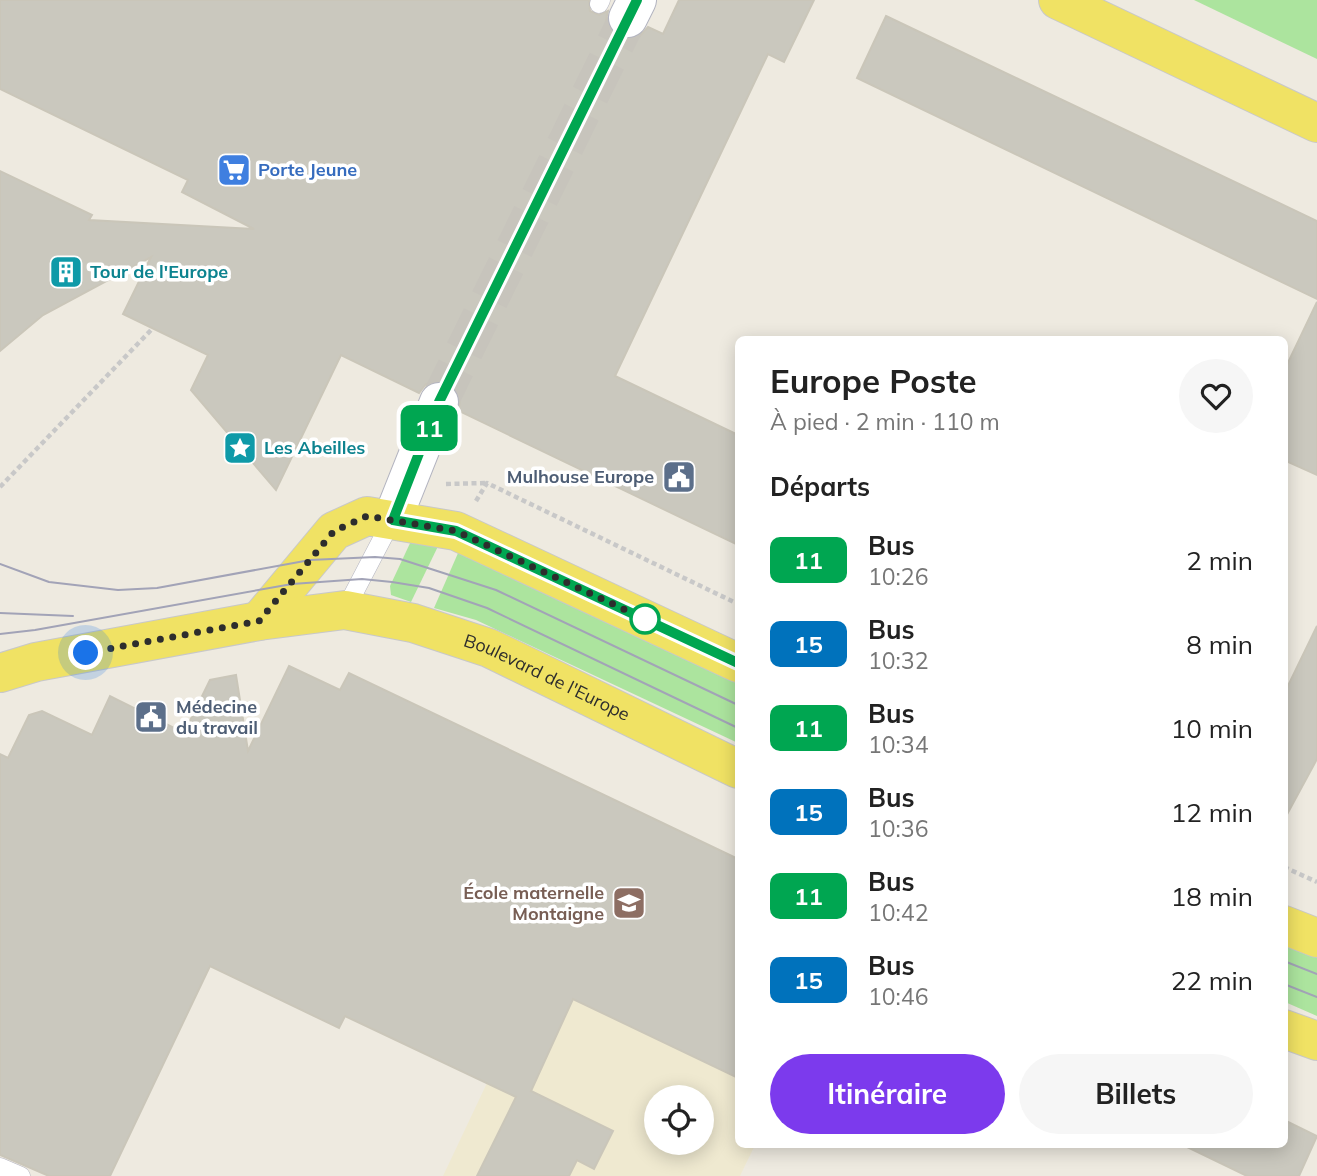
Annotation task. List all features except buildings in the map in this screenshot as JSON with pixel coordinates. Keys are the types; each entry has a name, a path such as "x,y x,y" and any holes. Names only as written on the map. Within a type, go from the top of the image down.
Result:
{"main road":[{"path":"1058,0 1317,123"},
{"path":"393,520 439,402"},
{"path":"259,621 334,531 367,516 456,531 735,662"},
{"name":"Boulevard de l'Europe","path":"0,673 36,662 259,621 345,610 413,623 489,648 735,768"},
{"path":"1288,927 1317,938"},
{"path":"1288,1030 1317,1041"}],"lane":[{"path":"345,610 393,520"},
{"path":"0,1167 21,1176"}],"path":[{"path":"0,487 153,328"},
{"path":"456,531 487,483 735,603"},
{"path":"1288,869 1317,882"}],"shaded area":[{"path":"573,999 735,1077 735,1148 754,1148 740,1176 443,1176 487,1083 526,1101"}],"green space":[{"path":"1194,0 1317,0 1317,59"},
{"path":"419,524 443,536 411,602 391,595 390,586"},
{"path":"462,544 735,675 735,742 476,620 434,608"},
{"path":"1288,936 1317,948 1317,1016 1288,1003"}],"tunnel":[{"path":"439,402 628,18"}],"tram line":[{"path":"0,564 49,582 118,590 157,588 310,560 375,557 400,559 496,590 735,704"},
{"path":"0,634 292,584 362,579 392,582 429,588 487,608 735,727"},
{"path":"0,613 73,616"},
{"path":"1288,963 1317,974"},
{"path":"1288,986 1317,997"}],"bus line":[{"name":"11","path":"637,0 439,402 393,520 456,531 735,662"}],"place":[{"name":"Porte Jeune","path":"234,170"},
{"name":"Tour de l'Europe","path":"66,272"},
{"name":"Les Abeilles","path":"240,448"},
{"name":"Mulhouse Europe","path":"679,477"},
{"name":"Médecine du travail","path":"151,717"},
{"name":"École maternelle Montaigne","path":"629,903"}],"route":[{"path":"86,653 259,621 334,531 367,516 456,531 645,619"}]}
